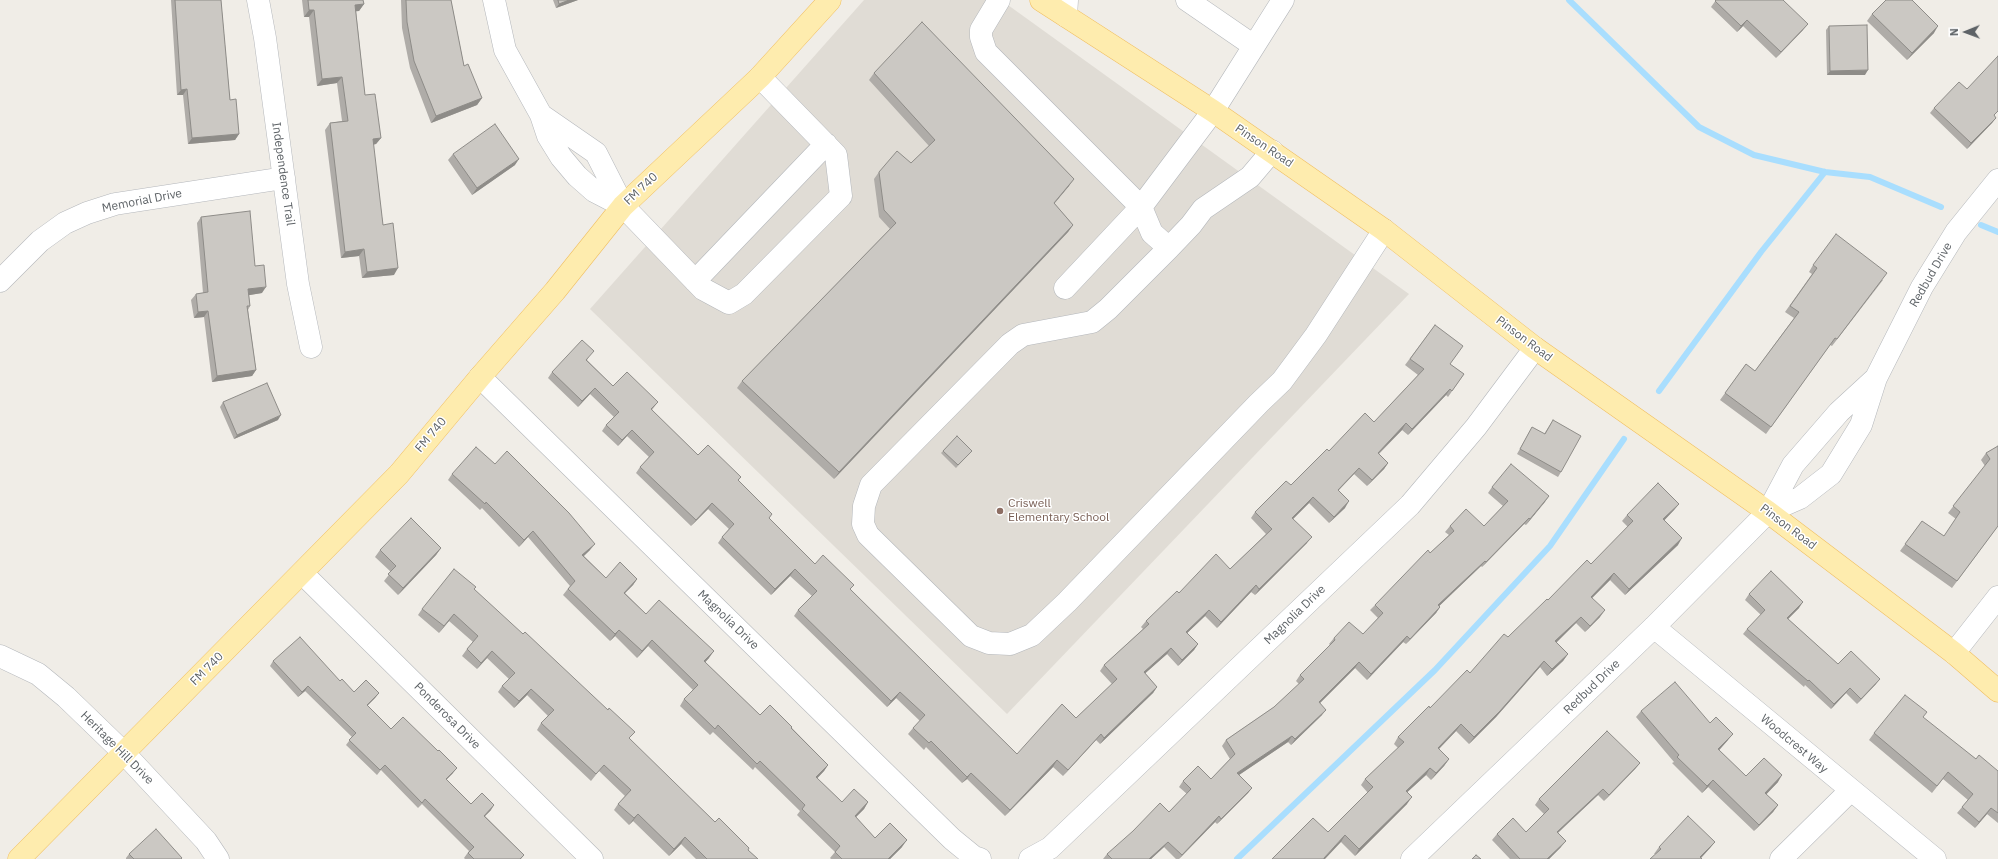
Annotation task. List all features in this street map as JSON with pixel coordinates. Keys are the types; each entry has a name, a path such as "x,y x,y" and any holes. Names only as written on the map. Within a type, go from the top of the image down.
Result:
{"main road":[{"name":"FM 740","path":"19,859 399,474 555,291 623,206 760,77 830,0"},
{"name":"Pinson Road","path":"1041,0 1066,8 1384,230 1535,348 1768,512 1954,653 1998,691"}],"street":[{"name":"Independence Trail","path":"258,0 265,38 298,284 311,347"},
{"path":"494,0 505,50 541,115 548,136 561,157 594,191 623,206"},
{"path":"1000,0 981,30 982,41 986,52 1141,207 1152,232 1169,248"},
{"path":"1186,0 1254,46"},
{"path":"1065,288 1141,207 1213,111 1282,0"},
{"path":"541,115 596,153 623,206 703,289 729,303 744,294 841,196 836,154 760,77"},
{"path":"695,281 826,144"},
{"path":"1272,151 1250,177 1203,208 1191,225 1169,248 1108,309 1092,322 1023,335 1010,344 871,485 864,506 863,524 868,535 971,636 989,643 1010,644 1032,635 1067,602 1282,381 1316,335 1384,230"},
{"name":"Memorial Drive","path":"0,281 40,241 65,224 87,213 115,204 284,178"},
{"name":"Redbud Drive","path":"1768,512 1800,498 1831,474 1861,425 1876,378 1930,275 1956,232 1998,180"},
{"name":"Magnolia Drive","path":"1030,859 1050,848 1410,505 1476,427 1535,348"},
{"name":"Magnolia Drive","path":"480,378 952,839 974,858 980,859"},
{"name":"Redbud Drive","path":"1412,859 1654,627 1768,512 1793,465 1839,412 1876,378"},
{"name":"Ponderosa Drive","path":"302,573 584,857"},
{"path":"1954,653 1998,597"},
{"name":"Woodcrest Way","path":"1654,627 1850,791 1935,859"},
{"name":"Heritage Hill Drive","path":"0,656 38,674 66,697 124,753 206,841 218,859"},
{"path":"1781,859 1850,791"}],"shaded area":[{"name":"Criswell Elementary School","path":"864,0 1001,0 1409,294 1007,714 590,309"}],"building":[{"path":"175,0 221,0 230,100 236,99 239,134 192,138 187,89 181,90"},
{"path":"308,0 363,0 364,4 355,5 365,95 375,94 381,138 373,139 383,225 393,223 398,268 367,272 364,249 345,252 330,123 348,121 342,77 322,79 314,10 309,10"},
{"path":"406,0 451,0 464,66 468,64 482,98 436,116 414,61 407,22"},
{"path":"558,0 569,0 559,4"},
{"path":"1783,0 1808,24 1781,52 1747,20 1741,26 1715,1"},
{"path":"1886,0 1912,0 1938,26 1912,53 1872,14"},
{"path":"922,22 1074,179 1054,203 1073,225 839,472 742,381 896,223 884,210 879,172 897,151 911,163 935,140 874,73"},
{"path":"1867,25 1868,70 1830,71 1829,26"},
{"path":"1998,56 1998,111 1994,115 1996,118 1971,143 1934,108 1959,82 1967,89"},
{"path":"495,124 519,159 477,188 453,154"},
{"path":"250,211 255,266 264,265 266,287 248,289 250,306 247,306 256,370 217,376 208,311 198,312 196,294 208,292 201,217"},
{"path":"1836,234 1887,273 1837,339 1835,338 1771,427 1725,393 1746,364 1755,371 1799,312 1790,306 1817,268 1813,265"},
{"path":"1435,325 1463,346 1450,364 1464,374 1452,391 1450,389 1412,429 1406,423 1378,453 1388,463 1372,480 1359,468 1338,490 1349,501 1334,517 1313,497 1292,518 1312,537 1259,589 1256,585 1221,622 1209,610 1186,632 1198,644 1182,660 1171,648 1144,672 1157,687 1104,738 1101,734 1068,770 1057,760 1010,810 971,773 967,777 931,741 929,743 913,728 925,715 900,692 891,701 798,610 817,591 795,569 775,589 722,537 734,524 712,503 696,520 640,467 654,452 632,430 622,440 606,425 619,412 595,388 582,401 552,372 582,340 594,351 586,360 613,386 627,372 658,402 651,409 698,455 708,445 741,477 738,480 772,514 769,518 815,564 823,555 854,585 850,589 1017,754 1062,704 1076,718 1117,679 1104,665 1149,624 1146,621 1177,591 1179,593 1216,554 1230,569 1272,529 1255,512 1286,481 1291,485 1327,449 1329,451 1365,413 1374,422 1424,369 1410,359"},
{"path":"267,383 281,415 237,435 223,402"},
{"path":"1553,420 1581,436 1561,472 1520,449 1532,427 1545,434"},
{"path":"957,436 972,451 958,465 943,451"},
{"path":"1998,446 1998,526 1957,581 1905,544 1922,521 1944,536 1960,512 1953,506 1990,459 1986,453"},
{"path":"476,447 495,464 507,451 569,513 595,544 582,555 606,578 620,562 637,579 624,593 646,614 659,600 714,651 704,661 760,715 770,705 828,765 816,777 842,802 854,789 868,802 855,816 875,838 890,823 907,840 888,859 842,859 835,852 840,846 802,809 805,805 760,761 757,764 718,725 715,729 684,699 698,685 652,640 642,651 619,630 615,634 568,589 575,581 533,531 524,540 486,502 485,504 452,474"},
{"path":"1511,464 1549,496 1530,519 1529,518 1486,562 1485,561 1438,605 1440,607 1410,639 1407,636 1371,674 1359,662 1319,702 1326,710 1295,739 1292,736 1237,773 1252,788 1221,819 1219,816 1182,855 1168,842 1149,859 1112,859 1107,854 1133,831 1160,803 1169,812 1191,789 1183,781 1198,766 1211,779 1235,754 1226,740 1274,707 1304,679 1300,675 1335,640 1334,638 1349,622 1363,634 1383,613 1375,605 1428,550 1430,553 1454,531 1450,526 1466,509 1484,526 1508,501 1492,487"},
{"path":"1658,483 1679,504 1663,519 1682,538 1629,589 1614,573 1591,597 1605,610 1590,626 1581,617 1555,641 1568,654 1552,669 1544,661 1500,711 1474,737 1461,724 1438,748 1449,759 1436,773 1430,768 1406,791 1412,797 1359,849 1345,835 1324,859 1272,859 1313,818 1328,832 1373,787 1365,779 1404,742 1398,737 1429,706 1430,708 1467,670 1470,673 1504,634 1508,637 1547,599 1548,600 1587,560 1591,564 1633,521 1627,515"},
{"path":"411,518 441,548 403,588 388,574 396,566 380,550"},
{"path":"454,569 476,587 474,589 523,634 525,632 608,710 609,708 635,732 629,738 715,822 719,818 758,859 707,859 685,837 674,849 638,814 634,818 618,804 631,790 604,765 596,774 541,723 554,710 531,689 519,701 502,686 515,673 492,651 481,663 467,649 478,636 454,614 444,626 422,609"},
{"path":"1771,571 1803,602 1787,618 1838,664 1851,651 1880,679 1861,699 1850,688 1834,704 1809,680 1808,681 1747,629 1765,610 1749,594"},
{"path":"300,637 340,681 342,679 354,692 366,680 379,693 367,705 391,729 403,717 438,751 439,750 457,768 446,779 471,804 482,793 494,805 484,816 524,855 520,859 474,859 468,853 474,847 425,799 422,803 385,765 380,770 349,740 356,733 308,686 302,692 273,661"},
{"path":"1675,682 1710,723 1716,717 1733,734 1718,749 1746,776 1764,758 1782,775 1765,793 1778,805 1759,825 1713,780 1707,786 1677,757 1679,755 1641,711"},
{"path":"1905,695 1927,712 1923,717 1976,759 1979,755 1998,771 1998,813 1991,808 1979,822 1962,807 1973,794 1948,772 1937,786 1874,733"},
{"path":"1607,731 1640,763 1609,795 1603,789 1557,832 1566,841 1547,859 1520,859 1497,834 1513,818 1526,832 1549,809 1539,799"},
{"path":"1688,816 1715,842 1700,857 1702,859 1650,859 1661,849 1659,847"},
{"path":"156,829 182,858 181,859 134,859 129,854"},
{"path":"1476,855 1481,859 1472,859"}],"waterway":[{"path":"1569,0 1699,127 1754,155 1825,172 1870,177 1941,207"},
{"path":"1659,391 1761,252 1825,172"},
{"path":"1981,225 1998,232"},
{"path":"1237,859 1435,670 1550,546 1624,439"}],"place":[{"name":"Criswell Elementary School","path":"1000,511"}]}
